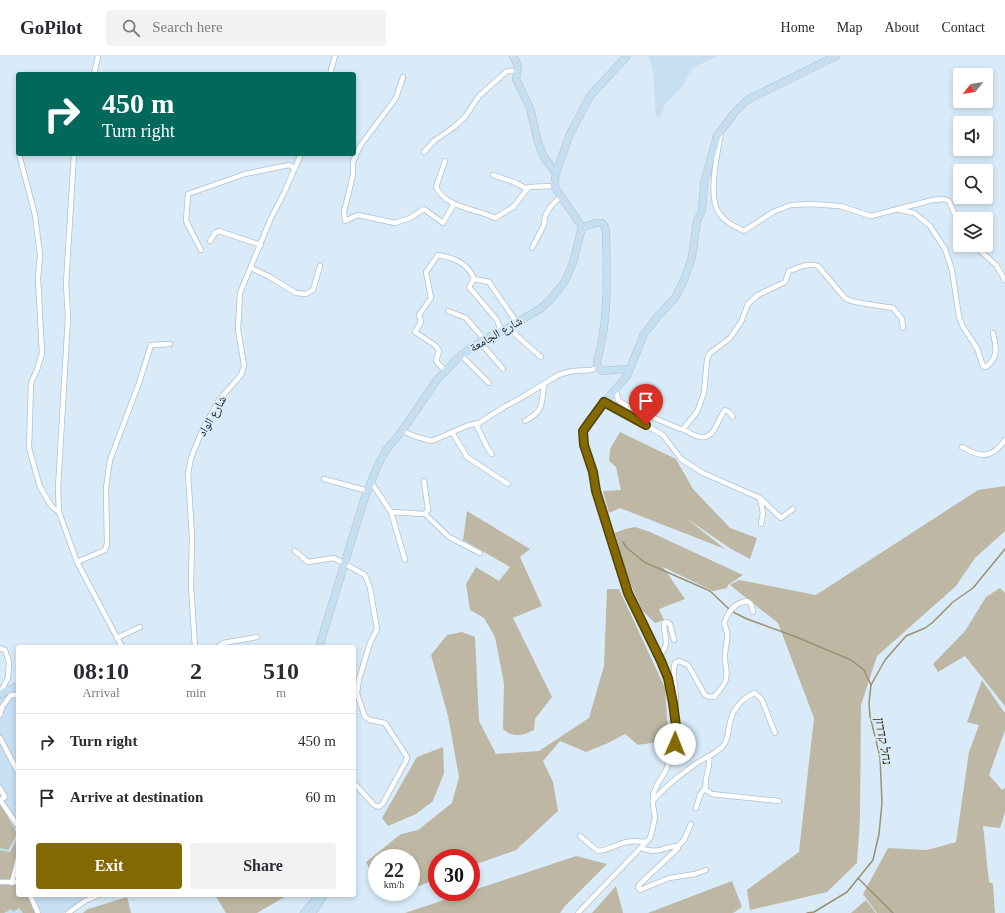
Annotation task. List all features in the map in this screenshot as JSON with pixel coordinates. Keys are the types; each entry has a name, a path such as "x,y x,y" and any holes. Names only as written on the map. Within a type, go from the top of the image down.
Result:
{"street":[{"path":"94,72 98,56"},
{"path":"331,72 335,56"},
{"path":"513,56 518,65 516,79 530,108 538,142 544,157 556,173"},
{"path":"627,56 590,96 570,134 556,173 554,186 560,197 582,227 596,223 602,223 605,227 608,282 603,332 597,361 598,367 602,371 625,369 628,371"},
{"path":"578,913 647,842 652,831 654,817 653,795 666,770 675,744 676,726 668,678 628,593 596,491 593,472 584,445 583,431 604,402 627,376 644,334 658,315 675,298 684,280 692,257 697,221 702,211 704,183 717,136 722,128 747,100 836,56"},
{"path":"424,152 434,140 454,127 465,117 479,96 507,71 516,71"},
{"path":"356,153 396,98 403,77"},
{"path":"722,128 715,171 714,203 718,213 727,222 744,230 773,212 791,205 810,204 840,206 871,216 933,200 944,199 949,202 954,212"},
{"path":"20,156 35,215 40,256 38,278 42,353 31,383 29,448 40,487 52,507 59,512"},
{"path":"74,156 66,284 68,316 58,489 59,512 77,562 121,645"},
{"name":"شارع الواد","path":"195,645 191,586 192,538 188,473 191,458 202,431 219,400 241,375 244,366 238,329 240,293 300,156"},
{"path":"355,156 351,188 344,212 345,221 358,215 395,223 410,218 424,209 443,223 454,204"},
{"path":"445,161 436,187 444,199 454,204 486,213 495,218 512,208 530,186 554,186"},
{"path":"201,250 186,221 188,194 245,174 289,166 295,168"},
{"path":"493,176 516,182 527,189"},
{"path":"532,248 544,225 545,216 550,206 560,197"},
{"path":"898,209 914,214 930,226 945,249 952,270 959,317 977,348 983,366 986,367 994,359 997,352 993,333"},
{"name":"شارع الجامعة","path":"320,645 371,482 386,450 402,431 436,381 461,355 482,341 514,325 540,309 551,299 565,281 573,263 582,227"},
{"path":"210,241 219,231 260,245"},
{"path":"982,252 996,264 1005,280"},
{"path":"445,371 436,361 439,350 436,346 415,332 421,322 419,315 431,298 426,272 438,254 459,260 471,272 474,279 470,287 497,320 501,332"},
{"path":"683,429 697,412 704,393 707,360 709,354 730,338 741,322 748,304 758,296 785,282 789,271 809,264 818,266 845,298 851,301 893,308 902,319 903,328"},
{"path":"251,268 268,276 296,293 306,294 312,290 320,266"},
{"path":"474,279 489,282 514,325 517,336 541,357"},
{"path":"448,311 466,318 503,369"},
{"path":"77,562 105,550 107,544 106,488 110,460 139,383 151,345 170,344"},
{"path":"461,355 489,383"},
{"path":"402,431 432,441 469,425 479,423 504,407 526,396 558,375 572,371 591,370 598,367"},
{"path":"525,421 536,415 540,409 544,384"},
{"path":"616,390 618,400 629,407 702,438 709,435 715,429 724,410 729,412 733,417"},
{"path":"604,402 663,435 681,459 703,473 760,498 781,518 793,509"},
{"path":"476,424 492,454"},
{"path":"452,432 467,457 508,484"},
{"path":"962,447 974,454 983,456 996,451 1005,440"},
{"path":"324,479 368,491"},
{"path":"424,481 428,510 425,514"},
{"path":"371,482 391,512 405,560"},
{"path":"760,498 763,513 761,524"},
{"path":"391,512 425,514 450,537 480,553"},
{"path":"295,550 308,562 334,558 365,575 370,588 376,629 359,679 357,694 365,717 370,720 385,723 407,756 406,761 383,803 379,807 374,805 356,785"},
{"path":"673,707 676,704 677,695 673,667 676,662 679,661 688,664 705,695 710,698 714,697 726,681 727,670 725,655 727,630 724,623 734,605 740,602 747,601 751,604 753,612"},
{"path":"659,657 664,651 667,638 664,623 667,622 670,624 674,640"},
{"path":"117,638 140,627"},
{"path":"220,645 223,643 258,637"},
{"path":"0,648 5,650 9,662 8,678 0,694"},
{"path":"0,694 16,687"},
{"path":"653,802 669,784 722,748 726,742 731,717 744,700 753,693 758,695 762,700 775,733"},
{"path":"0,715 2,707 11,695 16,695"},
{"path":"0,738 16,768"},
{"path":"696,808 700,795 705,788 705,782 710,766 709,756"},
{"path":"0,788 5,797 0,800 16,823"},
{"path":"705,788 712,794 779,801"},
{"path":"691,824 684,840 676,850 644,879 638,889 643,889 669,878 695,874 706,870"},
{"path":"580,836 598,850 606,850 627,842 647,842"},
{"path":"641,848 654,851 664,850 673,846 678,847"},
{"path":"12,883 16,867"},
{"path":"0,882 16,882"},
{"path":"31,897 38,913"},
{"path":"83,897 85,901"},
{"path":"68,913 85,901 94,897"},
{"path":"304,913 314,902 316,897"},
{"path":"312,913 323,897"}],"shaded area":[{"path":"649,56 718,56 692,68 684,84 665,104 661,117 656,117 653,70"},
{"path":"620,432 676,459 693,489 730,528 757,538 750,559 731,549 686,518 725,549 620,508 609,513 603,491 621,490 616,467 609,461 610,449"},
{"path":"1005,486 1005,531 975,558 956,586 877,656 861,705 860,818 857,863 827,892 750,910 747,890 799,852 814,718 778,623 730,585 739,580 816,595 978,490"},
{"path":"467,511 530,549 520,557 542,606 513,618 552,697 535,719 534,730 526,734 514,735 503,729 504,684 495,637 484,618 470,610 466,584 476,567 499,581 510,567 463,540"},
{"path":"635,527 650,532 743,575 728,585 727,588 713,591 663,567 685,599 659,609 664,620 655,623 642,610 627,576 615,533"},
{"path":"1000,588 1005,593 1005,706 965,656 938,672 933,664 965,631 986,597"},
{"path":"607,589 619,589 665,688 668,732 657,742 638,745 625,734 586,752 560,741 543,761 553,782 558,811 516,850 480,863 480,849 428,849 428,882 420,886 420,849 382,849 401,834 418,830 452,803 459,777 448,716 431,655 447,635 462,632 475,637 479,721 496,754 539,751 589,718 604,666"},
{"path":"982,680 1005,712 1005,730 989,775 1002,790 1005,788 1005,812 1000,828 983,826 989,882 993,884 995,913 877,913 863,894 888,848 927,850 956,842 969,752 979,725 967,722"},
{"path":"16,690 16,897 91,897 63,913 0,913 0,700 5,693"},
{"path":"443,747 444,773 433,801 416,814 388,826 382,818 417,757"},
{"path":"0,802 16,832 16,836 8,850 0,848"},
{"path":"16,841 16,862 11,882 0,881 0,850 10,852"},
{"path":"576,856 607,864 565,906 560,913 405,913 441,901 480,901 480,888"},
{"path":"732,881 742,907 733,913 648,913"},
{"path":"0,885 16,885 16,897 28,897 36,913 23,913 19,908 13,912 11,909 4,913 0,913"},
{"path":"616,886 623,913 592,913"},
{"path":"127,897 131,913 83,913 88,909"},
{"path":"216,897 285,897 257,913 226,913"},
{"path":"866,900 876,913 851,913"}],"waterway":[{"path":"623,542 626,547 644,562 710,591 729,609"},
{"name":"נחל קדרון","path":"807,913 814,912 847,892 873,860 879,834 882,803 880,757 870,716 869,703 871,685 885,660 906,636 925,628 932,623 953,602 973,588 1005,549"},
{"path":"733,612 747,619 794,636 851,660 864,670 871,685"},
{"path":"858,878 893,913"}],"route":[{"path":"646,425 604,402 583,431 584,445 593,472 596,491 628,593 668,678 676,726 675,744"}]}
